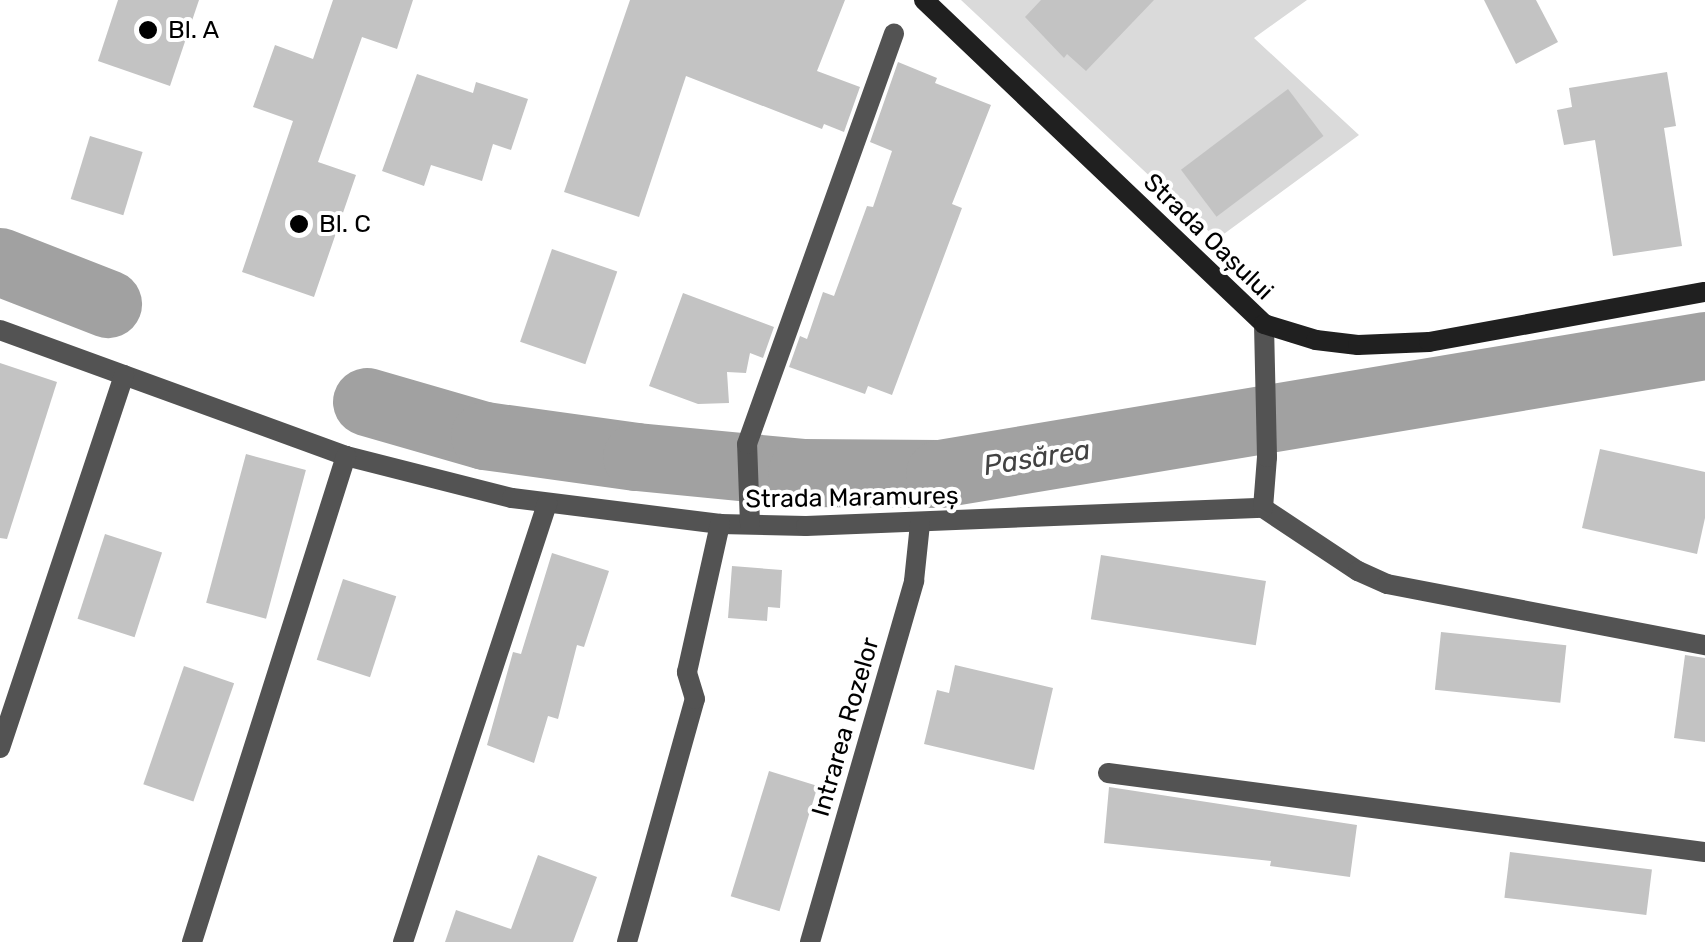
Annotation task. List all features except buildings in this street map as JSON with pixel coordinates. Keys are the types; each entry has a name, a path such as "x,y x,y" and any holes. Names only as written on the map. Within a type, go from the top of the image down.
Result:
{"street":[{"name":"Strada Oașului","path":"924,0 1264,324 1330,342 1429,342 1705,292"},
{"path":"750,524 747,444 894,33"},
{"path":"1264,324 1268,457 1263,508 1358,571 1387,584 1705,645"},
{"name":"Strada Maramureș","path":"0,330 346,456 547,503 720,524 920,524 1263,508"},
{"path":"0,748 124,376"},
{"path":"192,942 346,456"},
{"path":"403,942 547,503"},
{"path":"627,942 695,698 687,672 720,524"},
{"name":"Intrarea Rozelor","path":"810,942 914,581 920,524"},
{"path":"1108,773 1705,852"}],"shaded area":[{"path":"961,0 1307,0 1254,38 1359,135 1217,239"}],"waterway":[{"name":"Pasărea","path":"0,262 108,304"},
{"name":"Pasărea","path":"367,402 485,436 637,457 802,473 940,474 1705,346"}],"place":[{"name":"Bl. A","path":"148,30"},
{"name":"Bl. C","path":"299,224"}]}
